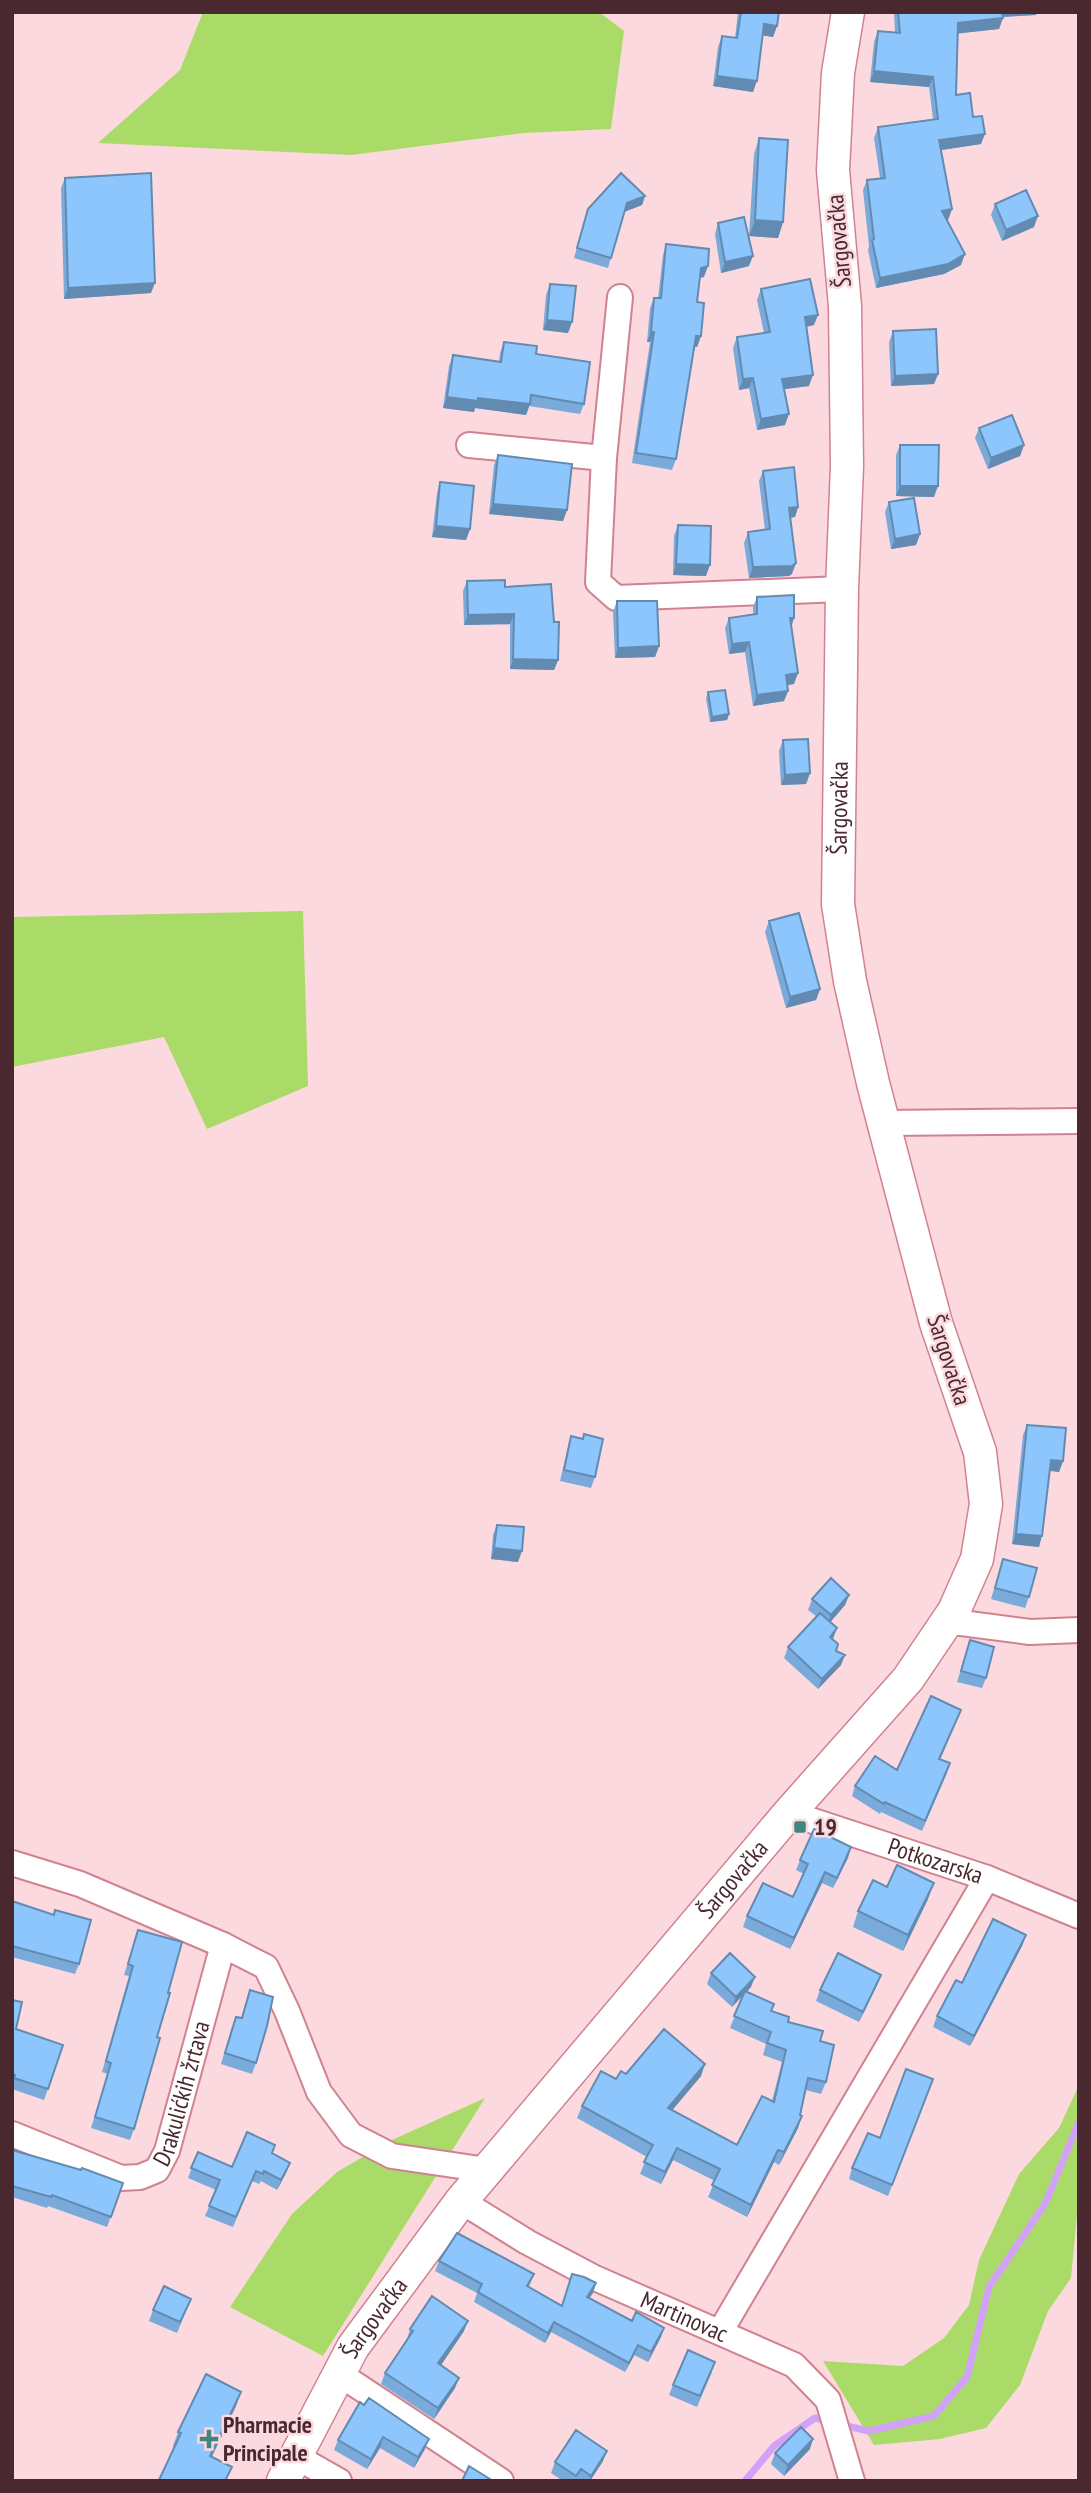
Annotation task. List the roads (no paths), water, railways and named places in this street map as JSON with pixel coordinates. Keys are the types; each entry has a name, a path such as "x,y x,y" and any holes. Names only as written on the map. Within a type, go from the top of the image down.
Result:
{"street":[{"name":"Šargovačka","path":"289,2469 353,2347 461,2201 789,1813 908,1679 954,1611 977,1559 986,1504 980,1452 936,1322 884,1123 850,981 838,904 842,589 847,466 845,306 833,170 838,73 848,12"},
{"path":"620,297 604,458 598,582 616,598 842,589"},
{"path":"469,445 604,458"},
{"path":"884,1123 1079,1121"},
{"path":"946,1621 1030,1632 1079,1630"},
{"name":"Potkozarska","path":"789,1813 987,1878 1079,1916"},
{"path":"12,1863 80,1884 223,1945 266,1967 287,2011 318,2092 351,2135 392,2156 487,2170"},
{"path":"720,2332 987,1878"},
{"name":"Drakulićkih žrtava","path":"12,2134 121,2178 139,2177 157,2170 167,2151 223,1945"},
{"name":"Martinovac","path":"461,2201 527,2242 595,2278 793,2365 828,2400 852,2481"},
{"path":"338,2373 502,2481"},
{"path":"289,2469 339,2481"}],"waterway":[{"path":"842,2425 869,2431 934,2416 967,2377 989,2287 1045,2204 1079,2122"},
{"path":"745,2481 774,2446 815,2418 827,2421"}],"place":[{"name":"19","path":"800,1827"},
{"name":"Pharmacie Principale","path":"209,2439"}]}
